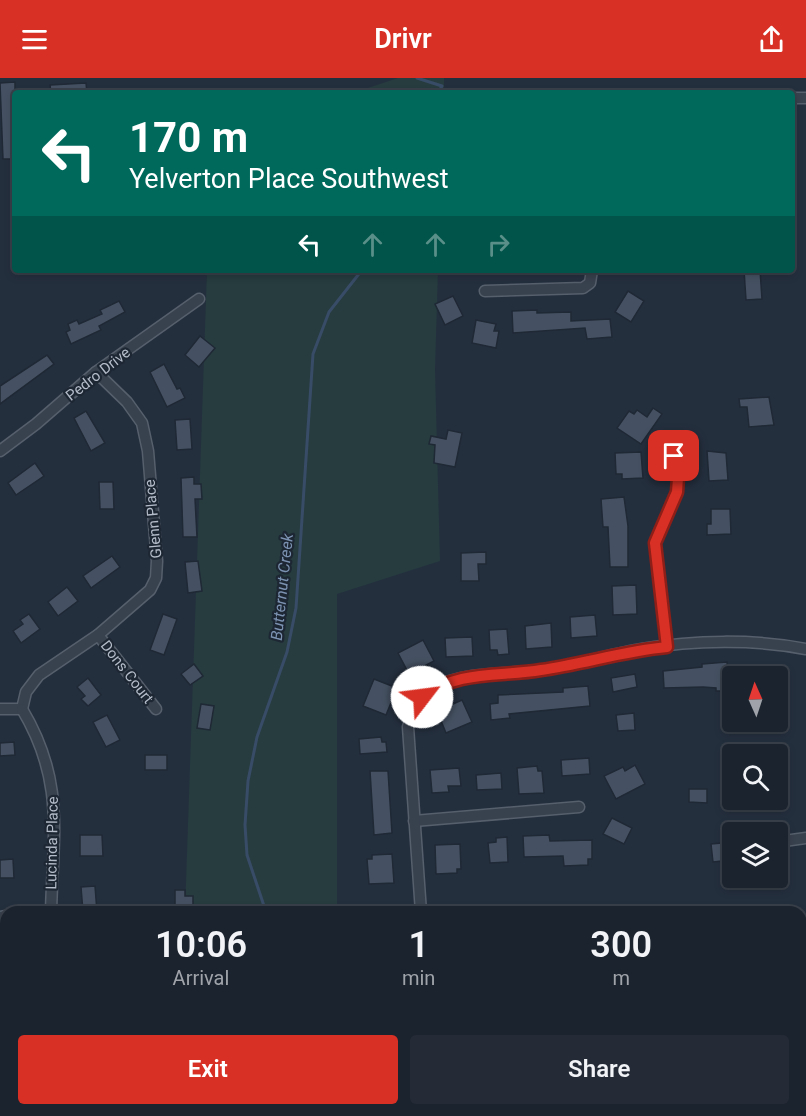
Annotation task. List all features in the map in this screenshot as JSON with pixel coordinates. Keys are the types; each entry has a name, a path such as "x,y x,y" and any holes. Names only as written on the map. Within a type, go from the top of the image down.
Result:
{"street":[{"path":"485,291 583,288 590,283 592,273"},
{"name":"Pedro Drive","path":"0,451 36,424 96,372 199,299"},
{"name":"Glenn Place","path":"22,709 26,692 39,675 98,635 150,590 156,578 157,561 148,451 142,423 127,402 96,372"},
{"path":"667,647 655,543 677,492 678,478 674,456"},
{"name":"Dons Court","path":"98,635 156,709"},
{"path":"421,906 408,727 412,710 422,697 434,688 450,681 473,676 540,670 644,649 736,642 778,644 806,649"},
{"path":"0,709 22,709"},
{"name":"Lucinda Place","path":"22,709 35,730 47,760 54,799 51,906"},
{"path":"414,821 579,807"},
{"path":"788,840 806,838"}],"green space":[{"path":"398,78 444,78 444,90 362,90"},
{"path":"207,273 438,273 435,370 440,561 337,594 337,906 185,906"}],"building":[{"path":"15,82 15,90 12,90 12,159 3,159 0,83"},
{"path":"86,83 87,90 51,90 50,85"},
{"path":"744,273 760,273 762,299 746,300"},
{"path":"628,291 644,301 631,322 615,312"},
{"path":"453,296 463,316 445,325 435,304"},
{"path":"119,301 125,312 99,326 101,330 71,344 66,332 70,330 68,324 77,320 79,324 102,314 100,310"},
{"path":"537,310 537,313 571,312 571,321 610,319 612,337 587,339 585,328 513,333 512,311"},
{"path":"476,320 496,324 494,331 499,331 496,348 472,343"},
{"path":"200,336 215,348 199,367 185,355"},
{"path":"47,355 54,364 0,404 0,386"},
{"path":"164,364 177,389 180,388 185,398 167,407 150,372"},
{"path":"769,397 774,425 749,427 747,407 740,407 739,399"},
{"path":"653,408 662,414 641,444 617,428 629,411 634,414 637,410 647,417"},
{"path":"86,411 105,443 91,451 74,418"},
{"path":"190,419 192,449 177,450 175,420"},
{"path":"448,430 462,433 455,467 434,463 435,445 429,444 431,436 446,439"},
{"path":"707,451 726,453 728,480 709,481"},
{"path":"641,452 643,478 622,479 622,474 616,474 615,453"},
{"path":"35,463 44,476 16,495 8,483"},
{"path":"194,477 194,484 201,484 202,499 195,499 197,537 183,537 181,478"},
{"path":"99,482 113,482 114,509 100,509"},
{"path":"624,497 628,526 628,567 610,567 608,527 603,527 601,499"},
{"path":"711,509 730,509 731,534 707,535 707,524 711,524"},
{"path":"486,552 486,564 478,564 479,581 461,581 461,553"},
{"path":"112,556 120,567 91,588 83,576"},
{"path":"198,561 202,591 188,593 185,562"},
{"path":"636,585 637,614 613,615 612,586"},
{"path":"67,587 78,601 58,616 48,602"},
{"path":"29,614 40,629 21,643 13,631 23,624 20,620"},
{"path":"163,614 177,619 164,655 150,650"},
{"path":"595,615 597,636 571,638 570,617"},
{"path":"551,623 552,647 526,649 525,626"},
{"path":"507,629 509,654 498,655 497,650 490,650 489,630"},
{"path":"472,637 473,656 446,657 445,638"},
{"path":"423,640 434,661 409,674 398,653"},
{"path":"727,662 727,666 722,666 722,691 703,687 664,688 663,671 702,667 702,664"},
{"path":"194,664 203,676 190,685 181,674"},
{"path":"635,674 637,687 613,692 611,678"},
{"path":"88,678 101,695 88,706 81,699 85,696 77,687"},
{"path":"374,679 397,688 386,715 363,706"},
{"path":"588,686 590,706 509,714 510,718 491,720 490,704 498,703 498,695 563,692 563,688"},
{"path":"462,700 472,722 446,733 437,711"},
{"path":"201,704 214,706 210,730 197,728"},
{"path":"634,713 635,730 618,731 616,715"},
{"path":"107,715 120,740 106,747 93,722"},
{"path":"381,737 382,742 386,742 387,752 360,754 359,739"},
{"path":"14,742 15,755 0,756 0,743"},
{"path":"145,755 167,755 167,770 145,770"},
{"path":"589,758 590,774 562,776 561,760"},
{"path":"635,765 645,784 616,799 604,776 623,767 625,771"},
{"path":"537,766 538,771 542,771 544,793 519,794 517,768"},
{"path":"459,768 461,786 448,786 449,792 432,793 430,770"},
{"path":"370,771 388,771 392,833 374,835"},
{"path":"501,773 502,789 477,790 476,775"},
{"path":"689,789 707,789 707,803 689,802"},
{"path":"612,818 632,828 624,844 603,834"},
{"path":"80,835 102,835 103,856 80,856"},
{"path":"549,835 550,841 592,840 592,859 588,859 588,865 564,866 563,856 524,857 523,836"},
{"path":"507,837 508,862 490,863 488,843 496,842 496,838"},
{"path":"722,843 722,861 713,862 711,844"},
{"path":"460,844 461,869 457,869 457,873 436,874 435,845"},
{"path":"392,854 394,883 369,884 367,859 372,859 372,855"},
{"path":"13,859 14,878 0,878 0,860"},
{"path":"95,886 97,906 83,906 81,887"},
{"path":"175,890 185,890 185,896 193,896 193,906 175,906"}],"waterway":[{"name":"Butternut Creek","path":"417,78 442,86 440,90"},
{"name":"Butternut Creek","path":"264,906 247,855 245,825 248,781 257,737 287,652 296,608 313,354 329,312 360,273"}],"route":[{"path":"422,697 434,688 450,681 473,676 540,670 644,649 667,647 655,543 677,492 678,478 674,456"}]}
